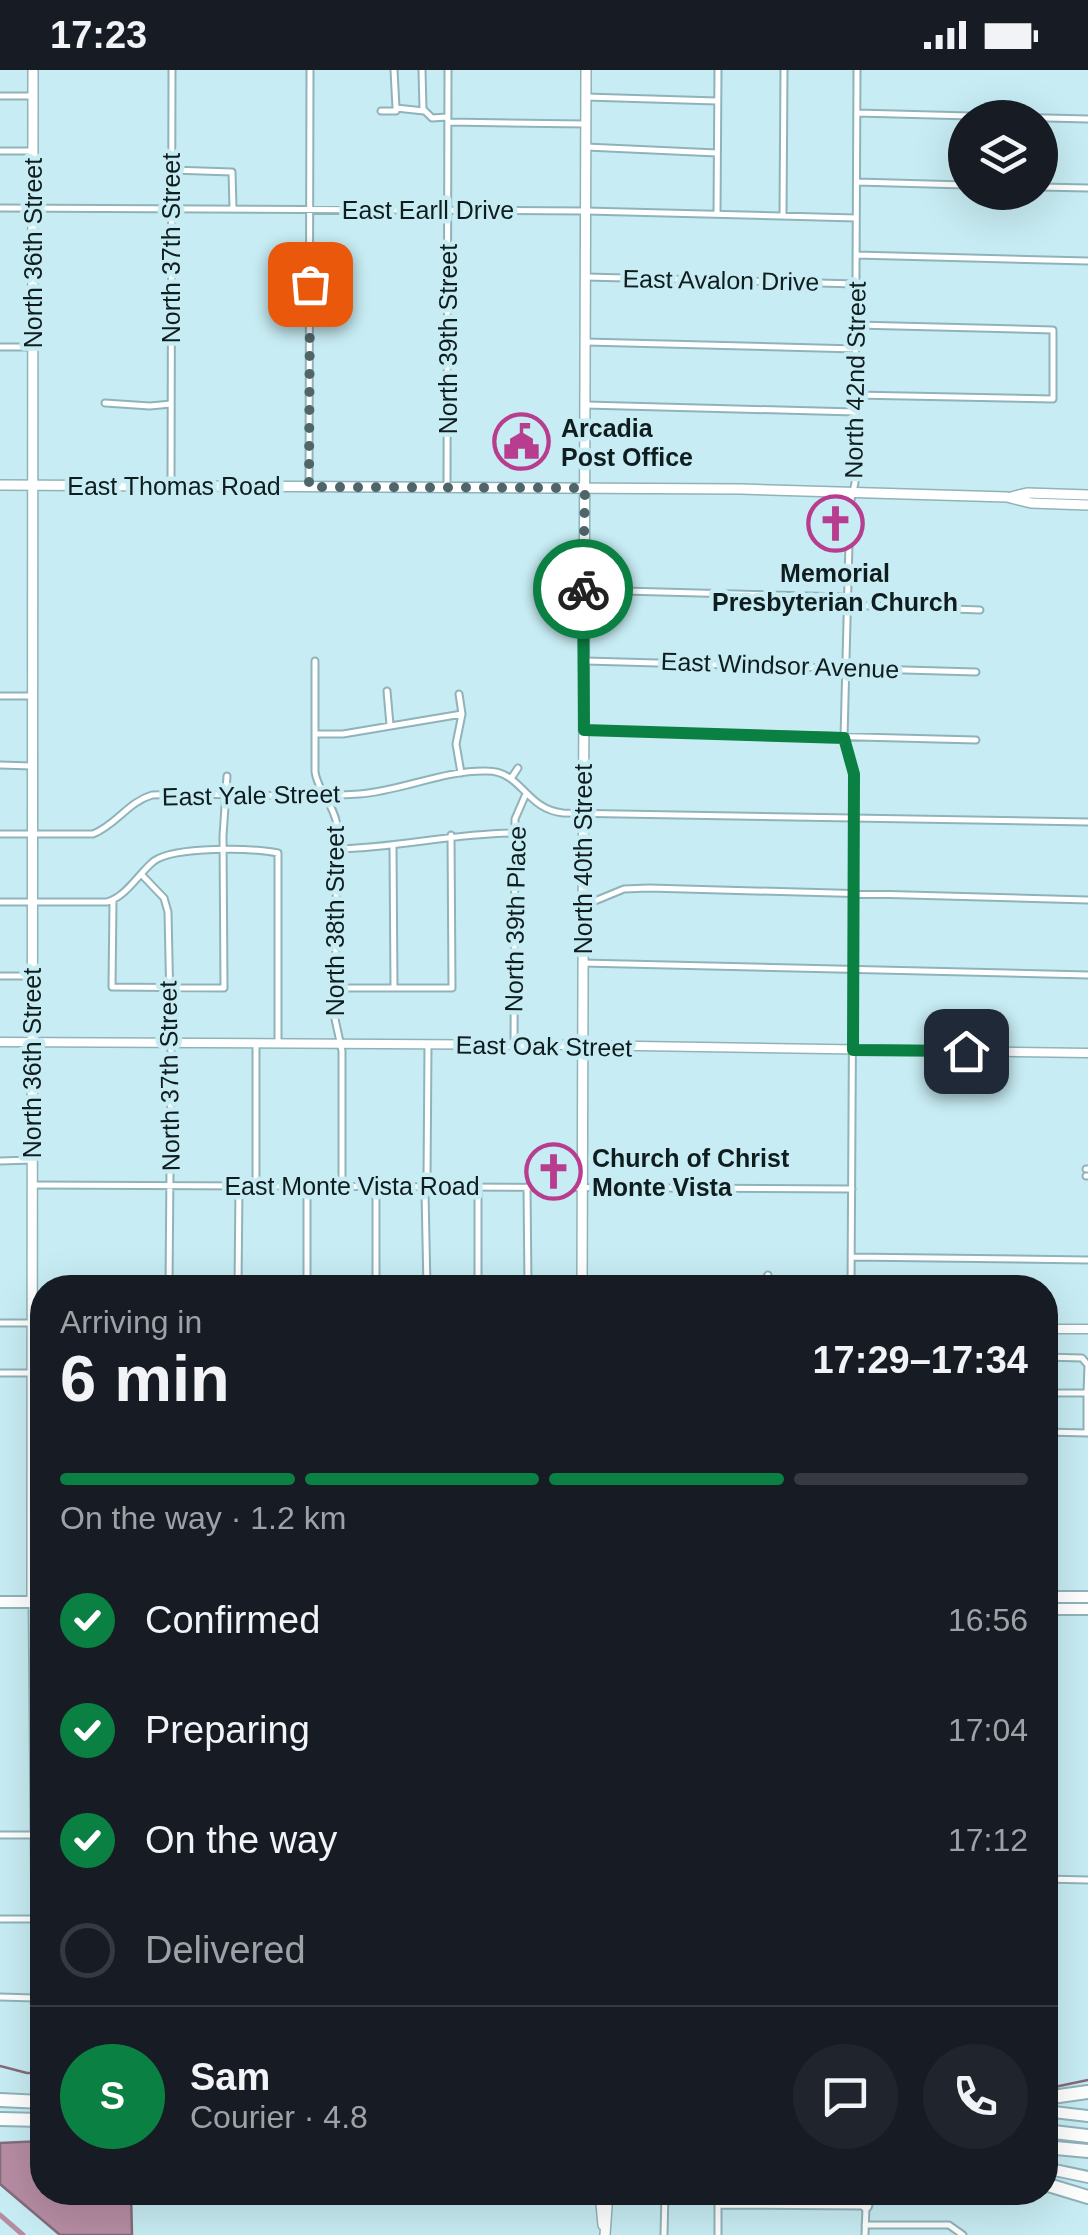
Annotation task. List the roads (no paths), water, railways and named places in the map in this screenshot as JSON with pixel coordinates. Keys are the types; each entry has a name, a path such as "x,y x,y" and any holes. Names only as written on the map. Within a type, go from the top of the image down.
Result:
{"highway":[{"path":"1058,2097 1088,2093"},
{"path":"0,2100 30,2101"},
{"path":"0,2119 30,2120"},
{"path":"1058,2133 1087,2136"},
{"path":"1058,2148 1087,2151"},
{"path":"1058,2186 1088,2194"}],"main road":[{"name":"North 36th Street","path":"32,1275 33,70"},
{"name":"North 40th Street","path":"582,1275 586,70"},
{"name":"East Thomas Road","path":"0,485 1088,496"},
{"name":"East Thomas Road","path":"1007,497 1031,503 1088,505"},
{"path":"1058,1597 1088,1596"},
{"path":"0,1602 30,1602"},
{"path":"1058,1609 1088,1609"},
{"path":"1058,2110 1088,2108"},
{"path":"1058,2113 1088,2116"},
{"path":"1058,2168 1088,2167"},
{"path":"1058,2170 1088,2177"},
{"path":"601,2205 604,2235"},
{"path":"604,2235 607,2205"}],"street":[{"name":"North 37th Street","path":"170,486 172,70"},
{"path":"309,487 310,70"},
{"path":"394,70 393,102 399,111"},
{"path":"422,70 427,113"},
{"name":"North 39th Street","path":"448,70 448,487"},
{"path":"717,214 718,70"},
{"path":"783,215 784,70"},
{"name":"North 42nd Street","path":"851,1275 854,819 852,763 844,738 844,667 855,412 857,70"},
{"path":"0,96 33,96"},
{"path":"586,97 718,101"},
{"path":"381,111 586,124"},
{"path":"858,113 1088,118"},
{"path":"586,147 717,153"},
{"path":"0,151 33,151"},
{"path":"172,170 232,172 233,209"},
{"path":"857,182 948,185"},
{"path":"1058,187 1088,188"},
{"name":"East Earll Drive","path":"0,208 586,210 856,218"},
{"path":"856,255 1088,262"},
{"name":"East Avalon Drive","path":"586,277 856,284"},
{"path":"855,395 1053,398 1054,330 856,325"},
{"path":"586,342 856,349"},
{"path":"0,346 33,347"},
{"path":"105,403 171,404"},
{"path":"586,405 855,412"},
{"path":"583,590 846,597"},
{"path":"846,605 980,610"},
{"name":"North 38th Street","path":"316,661 315,772 336,818 335,1018 341,1044 342,1186"},
{"name":"East Windsor Avenue","path":"583,661 976,672"},
{"path":"387,691 390,726"},
{"path":"459,694 462,714 456,744 461,772"},
{"path":"0,696 33,696"},
{"path":"314,734 343,734 462,714"},
{"path":"584,730 976,740"},
{"path":"0,766 33,766"},
{"path":"518,768 512,777 525,796 548,810 583,814 1088,822"},
{"name":"East Yale Street","path":"0,834 94,834 132,804 152,796 364,794 461,772 489,770 512,777"},
{"path":"112,901 112,987 224,988 227,776"},
{"name":"North 39th Place","path":"514,1045 515,832 516,812 525,796"},
{"path":"337,849 392,846 451,835 515,832"},
{"path":"336,988 452,988 451,835"},
{"path":"392,846 394,988"},
{"path":"0,902 112,901 168,854 278,853 278,1044"},
{"name":"North 37th Street","path":"141,874 167,905 170,1275"},
{"path":"582,905 624,889 1088,900"},
{"path":"582,963 1088,975"},
{"path":"0,976 32,976"},
{"name":"East Oak Street","path":"0,1042 1088,1053"},
{"path":"256,1043 256,1185"},
{"path":"427,1275 428,1044"},
{"path":"0,1160 32,1160"},
{"name":"East Monte Vista Road","path":"32,1185 852,1189"},
{"path":"238,1275 239,1185"},
{"path":"307,1186 307,1275"},
{"path":"376,1186 376,1275"},
{"path":"478,1187 478,1275"},
{"path":"527,1187 528,1275"},
{"path":"851,1257 1088,1260"},
{"path":"0,1323 30,1323"},
{"path":"1058,1328 1088,1329"},
{"path":"1058,1358 1087,1360 1087,1433 1058,1432"},
{"path":"0,1373 30,1367"},
{"path":"1058,1393 1087,1393"},
{"path":"0,1835 30,1835"},
{"path":"1058,1879 1088,1880"},
{"path":"0,1919 30,1919"},
{"path":"0,1998 30,1998"},
{"path":"664,2205 664,2235"},
{"path":"718,2235 718,2205 866,2206 865,2235"},
{"path":"866,2225 949,2225 963,2235"}],"waterway":[{"path":"0,2066 30,2073"},
{"path":"1058,2086 1088,2080"},
{"path":"0,2215 23,2235"}],"place":[{"name":"Arcadia Post Office","path":"522,442"},
{"name":"Memorial Presbyterian Church","path":"835,524"},
{"name":"Church of Christ Monte Vista","path":"553,1172"}]}
